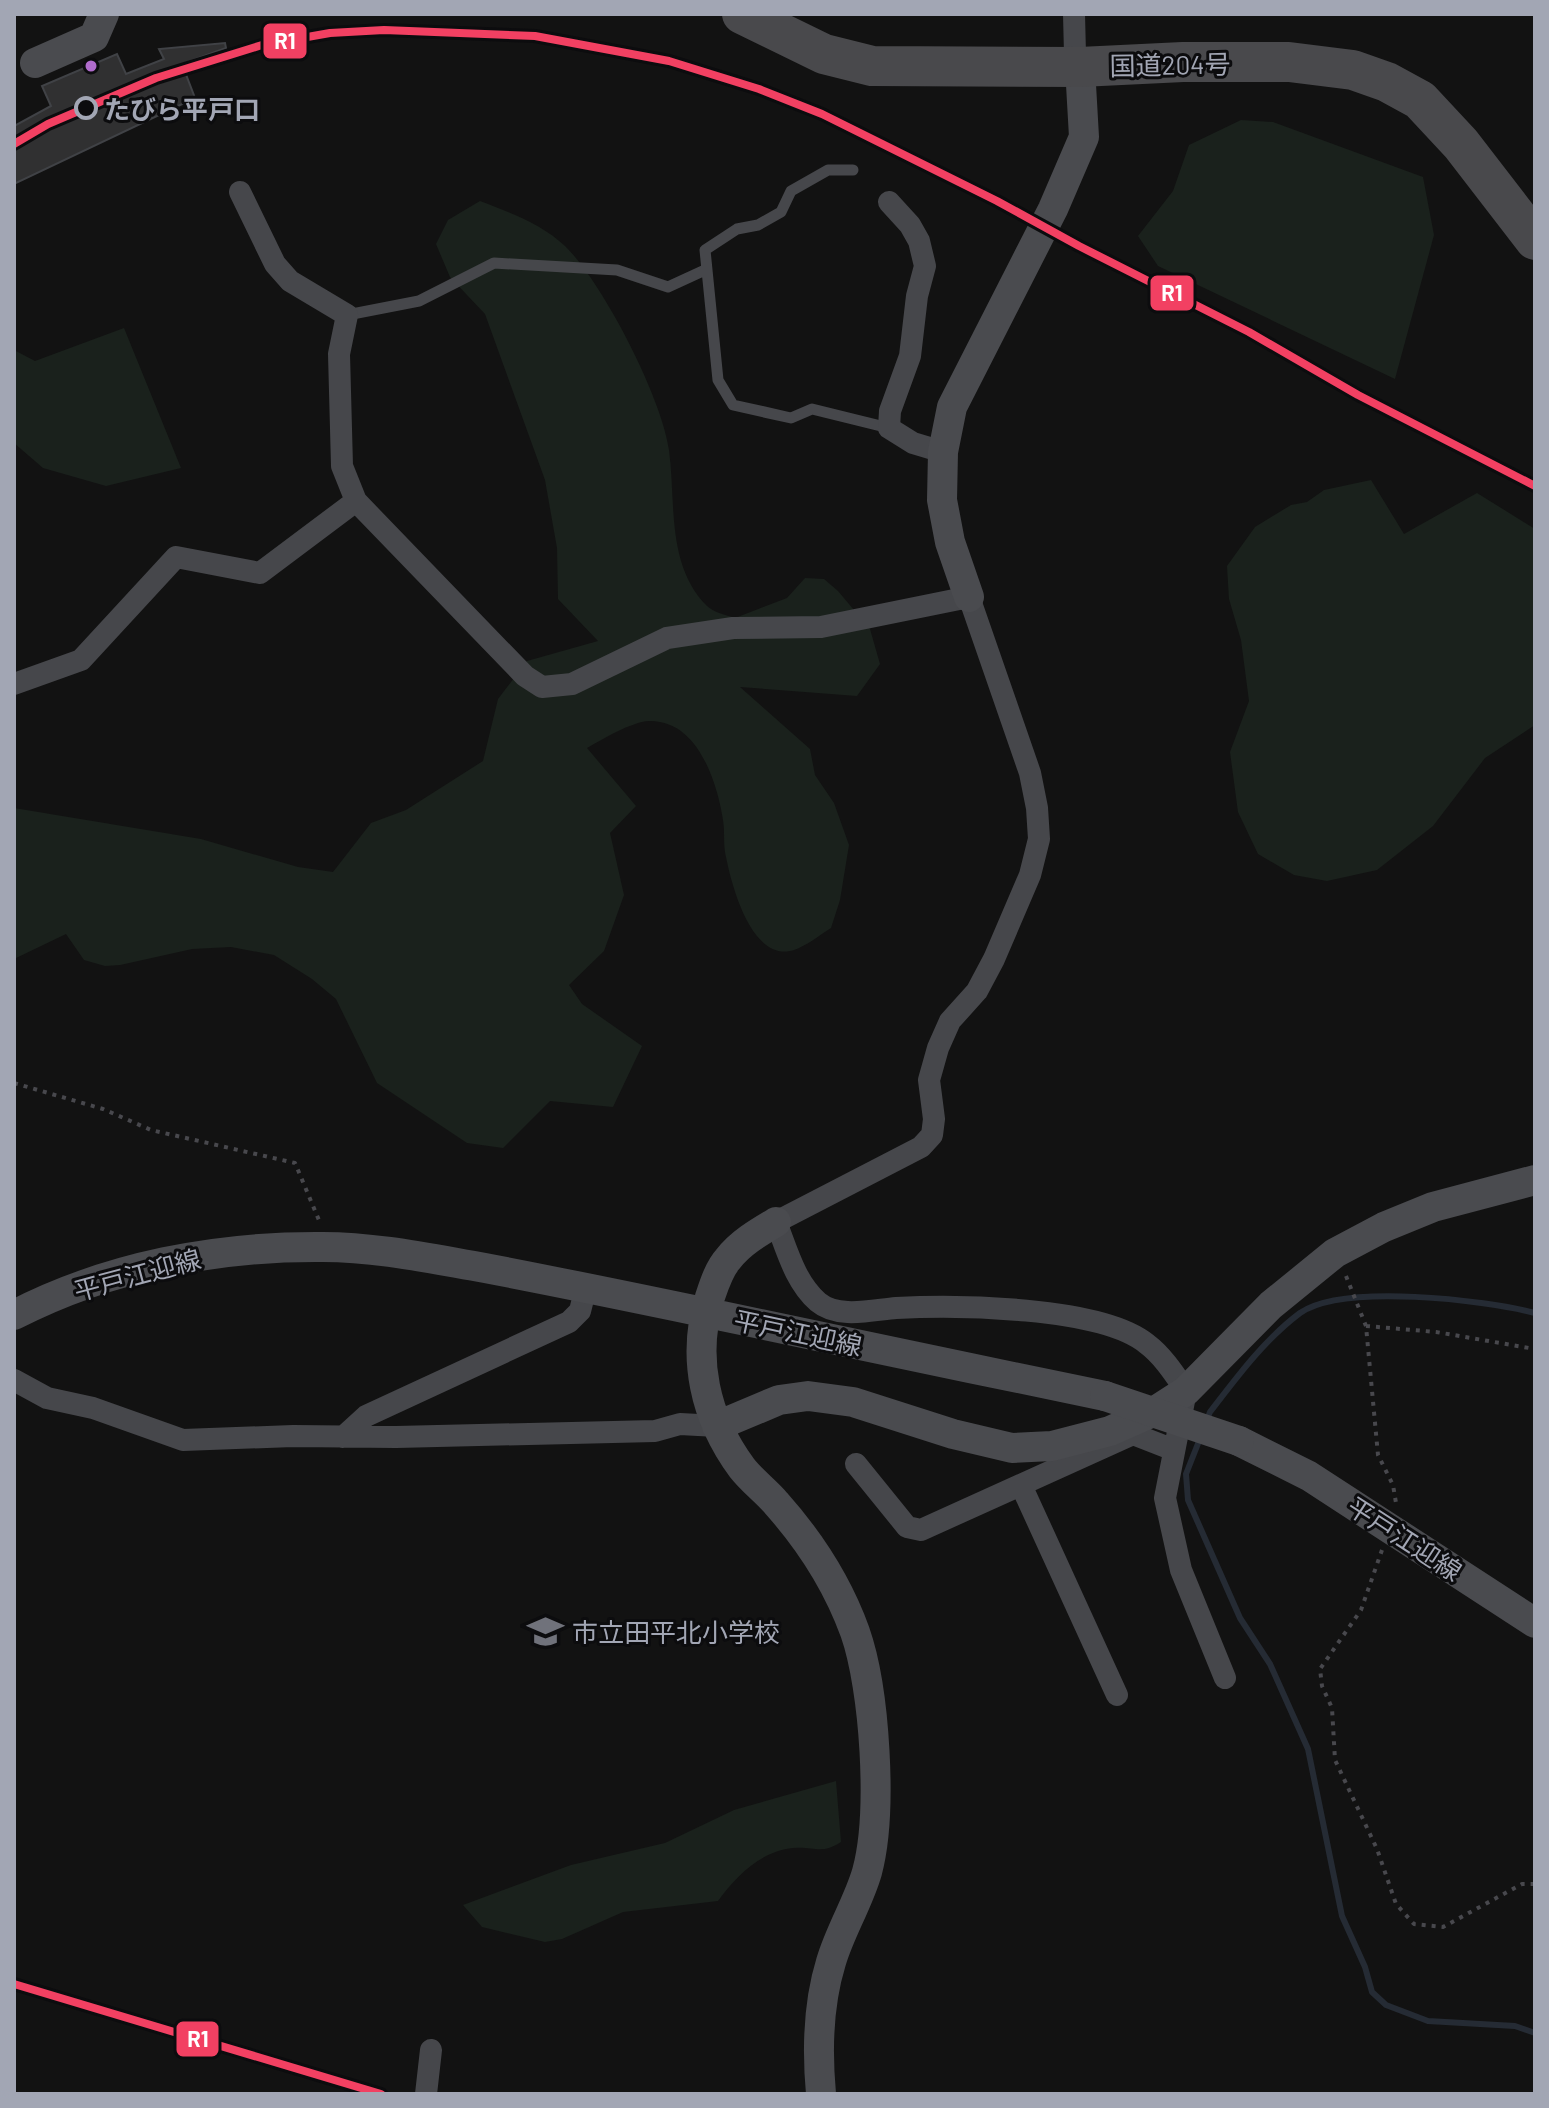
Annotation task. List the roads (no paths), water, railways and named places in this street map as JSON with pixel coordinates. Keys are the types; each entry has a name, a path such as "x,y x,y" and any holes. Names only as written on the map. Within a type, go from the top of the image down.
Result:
{"highway":[{"name":"国道204号","path":"742,14 824,54 872,66 1078,60 1289,62 1353,70 1387,82 1420,100 1461,144 1535,240"}],"street":[{"path":"35,63 94,37 104,14"},
{"path":"821,2094 818,2056 824,1994 831,1961 867,1872 874,1828 875,1773 866,1681 855,1633 818,1557 776,1503 742,1469 717,1426 702,1383 701,1342 705,1313 727,1259 776,1222 921,1147 932,1135 934,1119 929,1080 938,1048 950,1021 977,991 1030,875 1039,839 1030,773 950,542 942,500 943,452 952,407 1053,209 1084,137 1074,14"},
{"path":"240,192 275,264 290,281 347,315 339,354 342,466 356,501 525,676 542,687 572,684 667,638 733,628 821,627 969,597"},
{"path":"889,202 910,225 919,241 925,266 917,296 910,356 890,411 889,428 913,443 943,452"},
{"path":"14,684 81,660 176,557 260,573 356,501"},
{"path":"14,1380 47,1398 93,1408 183,1440 655,1431 680,1424 717,1426 779,1400 808,1396 853,1402 953,1434 1012,1448 1052,1446 1110,1431 1155,1411 1186,1391 1271,1305 1335,1253 1384,1227 1433,1207 1535,1180"},
{"path":"776,1222 800,1282 821,1304 843,1312 946,1305 1052,1314 1098,1322 1147,1343 1186,1391 1165,1498 1181,1570 1225,1678"},
{"name":"平戸江迎線","path":"14,1315 109,1277 174,1259 247,1250 325,1247 424,1257 586,1287 1105,1396 1239,1441 1309,1476 1535,1623"},
{"path":"343,1437 366,1416 569,1322 580,1311 586,1287"},
{"path":"856,1464 907,1527 921,1530 1133,1434 1174,1450"},
{"path":"1021,1485 1117,1695"},
{"path":"427,2088 431,2050"}],"lane":[{"path":"853,170 828,170 791,191 781,212 758,225 737,229 705,250 718,380 733,405 791,418 812,409 889,428"},
{"path":"347,315 419,301 494,263 617,270 668,287 705,270"}],"waterway":[{"path":"1206,1422 1210,1412 1263,1347 1300,1313 1320,1304 1380,1296 1415,1297 1483,1303 1535,1313"},
{"path":"1201,1436 1186,1474 1188,1500 1240,1618 1270,1664 1308,1749 1342,1916 1365,1967 1372,1992 1386,2005 1428,2021 1515,2026 1535,2033"}],"place":[{"name":"たびら平戸口","path":"86,108"},
{"name":"市立田平北小学校","path":"546,1631"}]}
